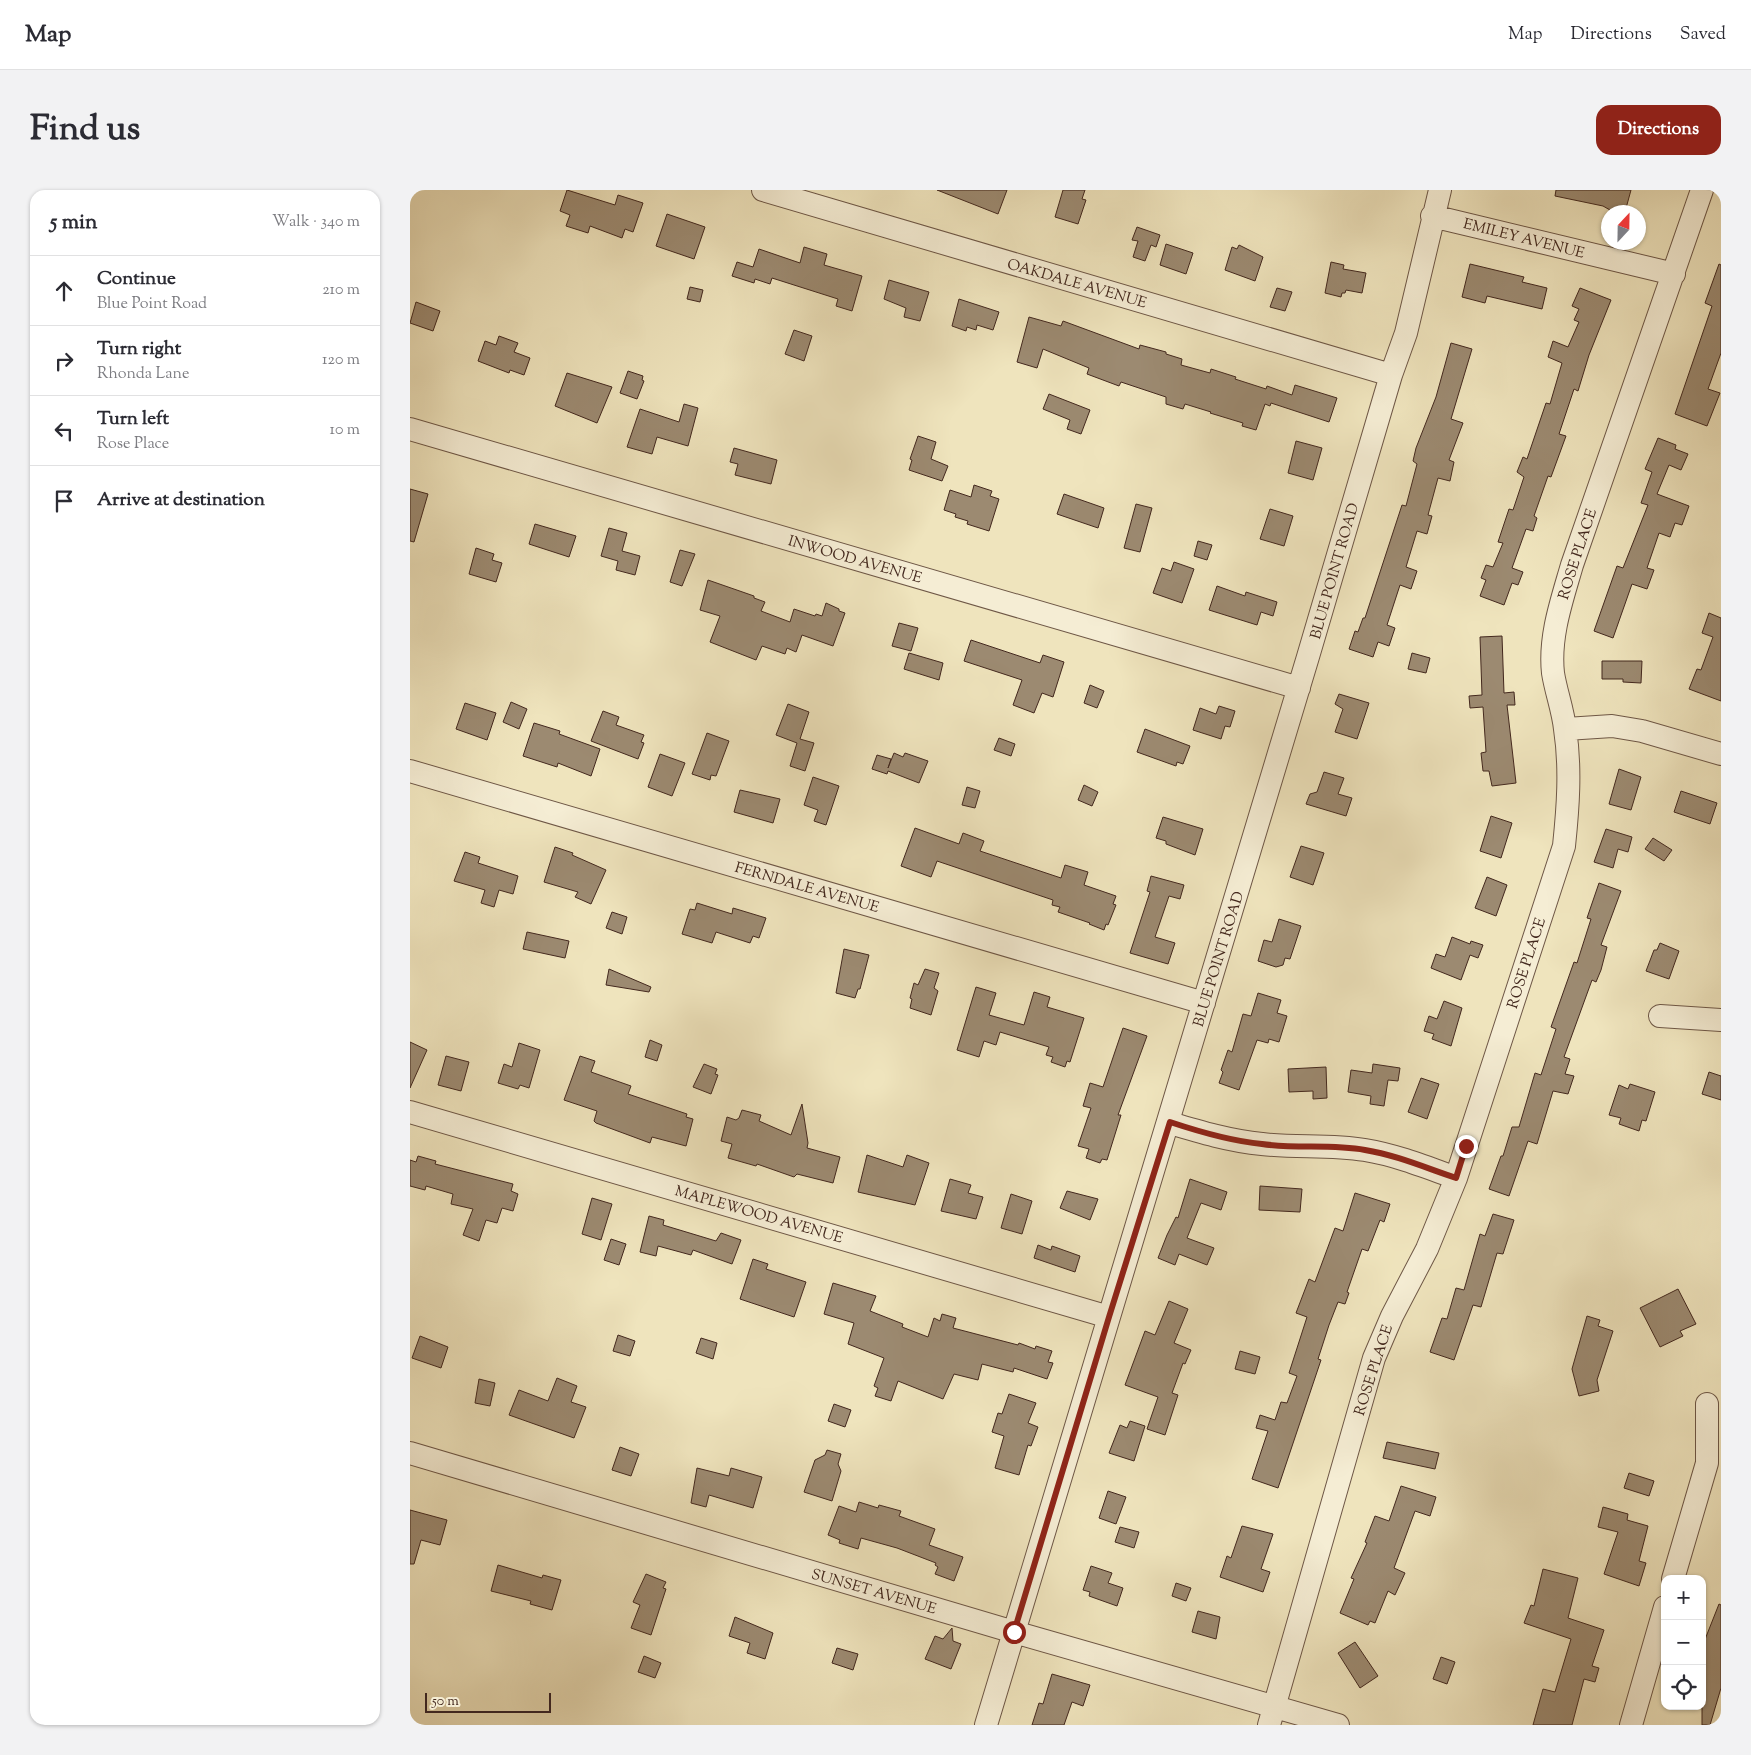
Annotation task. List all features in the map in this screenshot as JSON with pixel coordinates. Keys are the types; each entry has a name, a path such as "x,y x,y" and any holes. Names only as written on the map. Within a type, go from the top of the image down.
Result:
{"street":[{"name":"OAKDALE AVENUE","path":"763,190 802,196 1391,375"},
{"name":"BLUE POINT ROAD","path":"986,1725 1170,1122 1391,375 1406,333 1432,216 1440,190"},
{"name":"ROSE PLACE","path":"1272,1716 1374,1358 1392,1316 1427,1249 1456,1178 1564,846 1568,800 1566,729 1553,672 1557,616 1572,565 1702,190"},
{"name":"EMILEY AVENUE","path":"1432,216 1674,274"},
{"name":"INWOOD AVENUE","path":"410,429 1299,688"},
{"path":"1566,729 1612,726 1642,731 1721,754"},
{"name":"FERNDALE AVENUE","path":"410,772 1204,1003"},
{"path":"1660,1016 1721,1020"},
{"name":"MAPLEWOOD AVENUE","path":"410,1112 1109,1317"},
{"path":"1170,1122 1221,1138 1264,1145 1317,1145 1366,1150 1408,1161 1456,1178"},
{"path":"1674,1575 1707,1464 1707,1404"},
{"name":"SUNSET AVENUE","path":"410,1453 1014,1632 1272,1716 1338,1725"},
{"path":"1631,1725 1661,1620"}],"building":[{"path":"567,190 615,205 618,195 643,203 633,232 625,229 622,238 590,226 588,233 566,226 570,215 560,211"},
{"path":"937,190 1007,190 998,214"},
{"path":"1063,190 1085,190 1082,199 1086,200 1078,224 1055,217"},
{"path":"1556,190 1631,190 1627,205 1601,206 1555,196"},
{"path":"667,214 705,227 694,259 656,246"},
{"path":"1137,227 1160,235 1156,247 1151,245 1145,261 1133,257 1138,241 1132,240"},
{"path":"1166,244 1193,253 1186,274 1160,265"},
{"path":"1239,245 1263,257 1255,281 1225,270 1232,247 1237,249"},
{"path":"804,247 827,254 824,265 862,276 852,311 836,306 838,299 772,278 770,284 755,279 754,283 732,276 737,262 753,267 759,249 800,263"},
{"path":"1331,262 1344,265 1343,269 1366,273 1362,293 1346,290 1345,293 1342,293 1341,297 1325,293"},
{"path":"1470,264 1524,277 1522,282 1547,288 1542,309 1487,296 1485,303 1462,297"},
{"path":"1719,264 1721,265 1721,353 1708,389 1720,393 1707,426 1675,414 1712,306 1705,303"},
{"path":"889,280 929,292 920,321 904,317 906,308 884,299"},
{"path":"690,287 703,290 700,302 687,299"},
{"path":"1277,288 1292,292 1285,311 1270,307"},
{"path":"1580,288 1611,300 1589,355 1578,391 1574,389 1559,434 1566,436 1551,477 1548,476 1534,516 1537,518 1533,531 1526,529 1512,568 1523,572 1518,585 1512,583 1504,605 1480,596 1486,580 1481,578 1486,565 1493,567 1503,543 1498,542 1509,509 1513,510 1524,477 1517,472 1523,457 1527,459 1546,403 1550,404 1562,363 1548,357 1553,341 1568,347 1579,322 1574,320 1579,309 1572,306"},
{"path":"959,299 999,312 993,330 977,325 976,330 967,327 966,331 952,326"},
{"path":"416,302 440,311 433,331 410,323"},
{"path":"1029,317 1061,326 1063,321 1139,349 1140,345 1166,352 1166,354 1182,359 1181,365 1210,373 1211,369 1266,389 1267,386 1292,395 1295,385 1337,398 1329,422 1271,403 1270,406 1265,404 1256,430 1242,426 1243,423 1185,404 1183,409 1166,404 1166,397 1121,382 1119,386 1087,374 1089,368 1043,349 1037,368 1017,362"},
{"path":"794,330 812,336 804,361 785,354"},
{"path":"499,336 518,343 514,352 530,358 524,375 510,370 509,373 478,361 485,341 496,345"},
{"path":"1451,343 1472,349 1451,419 1463,423 1449,460 1454,462 1450,481 1438,478 1428,515 1432,516 1427,534 1417,531 1406,567 1417,571 1411,589 1400,585 1387,625 1395,628 1389,646 1378,642 1373,657 1349,649 1355,631 1358,632 1363,618 1365,618 1402,505 1406,506 1417,464 1413,461 1416,448 1436,397"},
{"path":"628,371 643,376 642,380 644,381 637,399 620,393"},
{"path":"567,373 612,387 597,423 555,406"},
{"path":"1049,394 1090,410 1081,434 1067,429 1070,420 1043,409"},
{"path":"684,404 698,408 688,446 657,437 652,454 627,447 640,409 679,422"},
{"path":"918,436 936,442 931,459 948,466 942,481 909,470 912,460 910,459"},
{"path":"1658,438 1676,445 1675,449 1688,454 1681,470 1669,465 1657,494 1689,506 1682,525 1675,523 1670,537 1659,533 1647,568 1654,570 1647,589 1632,584 1613,638 1594,631 1617,566 1623,568 1648,505 1641,503 1652,472 1645,469"},
{"path":"1296,441 1322,448 1313,480 1288,473"},
{"path":"734,448 777,460 771,484 735,475 738,464 730,462"},
{"path":"974,485 992,491 990,496 999,499 989,531 967,524 968,521 955,517 956,514 944,510 950,490 971,497"},
{"path":"410,489 428,494 414,542 410,541"},
{"path":"1064,494 1104,508 1098,528 1057,514"},
{"path":"1136,504 1152,508 1140,552 1124,548"},
{"path":"1270,509 1293,516 1284,546 1260,539"},
{"path":"535,524 576,536 569,557 529,544"},
{"path":"609,528 627,533 622,551 640,556 635,575 616,570 618,561 601,556"},
{"path":"1198,541 1212,545 1207,560 1194,556"},
{"path":"476,548 494,554 492,560 502,563 496,582 469,574"},
{"path":"680,550 695,554 682,586 670,582"},
{"path":"1174,562 1194,569 1182,603 1153,593 1162,568 1171,571"},
{"path":"708,580 754,596 754,598 765,602 761,611 790,622 794,609 815,616 816,614 822,616 826,603 839,609 839,611 845,613 833,646 802,635 796,652 787,648 785,654 762,646 756,660 710,642 720,616 700,610"},
{"path":"1217,586 1245,596 1246,592 1277,602 1273,616 1261,612 1257,625 1209,610"},
{"path":"1709,613 1721,618 1721,701 1689,689 1697,669 1701,670 1713,637 1702,633"},
{"path":"899,623 918,628 911,651 892,646"},
{"path":"1502,636 1504,693 1514,692 1515,705 1507,705 1516,783 1492,786 1489,771 1483,771 1481,753 1486,752 1483,707 1470,708 1469,696 1482,695 1480,637"},
{"path":"971,640 1040,663 1043,655 1064,662 1053,697 1042,693 1034,713 1013,705 1022,680 964,661"},
{"path":"909,653 943,663 939,680 904,669"},
{"path":"1412,653 1430,658 1426,673 1408,669"},
{"path":"1602,661 1642,661 1641,683 1623,682 1623,679 1602,679"},
{"path":"1090,685 1104,691 1097,708 1084,703"},
{"path":"1339,694 1369,703 1357,739 1335,732 1343,709 1335,704"},
{"path":"511,702 527,709 519,729 503,722"},
{"path":"465,703 496,713 487,740 456,729"},
{"path":"788,704 809,712 800,739 814,743 805,771 790,766 797,743 776,735"},
{"path":"1219,706 1235,711 1230,727 1225,726 1221,739 1193,730 1200,708 1216,714"},
{"path":"603,711 619,717 616,725 644,735 641,742 644,743 638,759 591,741"},
{"path":"534,723 560,731 559,734 600,749 591,776 558,763 557,767 523,756"},
{"path":"1145,729 1190,746 1183,764 1177,762 1176,766 1137,752"},
{"path":"707,733 729,741 716,776 711,775 710,780 692,774"},
{"path":"999,738 1015,744 1011,756 994,750"},
{"path":"894,753 903,757 905,753 928,761 919,783 888,771 887,774 872,769 877,755 891,759 888,768"},
{"path":"660,754 685,763 672,796 648,787"},
{"path":"1619,769 1641,777 1631,810 1609,804"},
{"path":"1324,772 1344,778 1338,794 1352,798 1346,816 1306,804 1310,794 1317,792"},
{"path":"813,777 839,786 826,825 814,821 818,810 804,805"},
{"path":"1084,785 1098,792 1092,806 1078,800"},
{"path":"967,787 980,791 975,808 962,805"},
{"path":"740,790 780,799 773,823 734,812"},
{"path":"1681,791 1717,803 1710,824 1674,812"},
{"path":"1491,816 1512,823 1501,858 1480,851"},
{"path":"1163,817 1203,829 1195,855 1166,844 1166,841 1156,838"},
{"path":"915,828 959,844 963,833 984,841 980,851 1061,878 1065,865 1088,872 1084,885 1116,896 1113,904 1116,905 1108,925 1106,924 1104,930 1058,912 1060,907 1052,905 1053,900 937,861 931,877 901,866"},
{"path":"1606,829 1632,837 1628,852 1618,849 1613,868 1594,862"},
{"path":"1653,838 1672,850 1664,861 1645,849"},
{"path":"1301,846 1324,853 1313,885 1290,877"},
{"path":"555,847 573,853 572,855 606,870 591,904 575,897 578,892 544,882"},
{"path":"465,852 480,857 478,863 518,876 513,894 499,890 494,907 481,903 485,890 454,881"},
{"path":"1151,876 1184,885 1180,899 1169,896 1155,937 1175,943 1168,964 1130,953 1150,892 1147,891"},
{"path":"1487,877 1507,885 1496,916 1475,908"},
{"path":"1599,883 1621,891 1601,945 1607,947 1601,970 1596,982 1592,980 1564,1057 1570,1059 1565,1074 1574,1076 1568,1094 1553,1091 1537,1144 1528,1141 1509,1196 1489,1189 1501,1156 1503,1156 1512,1127 1519,1127 1535,1073 1541,1075 1556,1029 1551,1027 1574,962 1577,963 1591,919 1587,918"},
{"path":"697,903 732,914 733,908 766,918 759,938 753,936 750,943 716,932 712,943 682,934 690,909 695,910"},
{"path":"612,912 627,917 622,934 606,928"},
{"path":"1279,919 1301,926 1290,959 1285,958 1283,965 1276,967 1258,961 1264,940 1272,942"},
{"path":"527,932 569,941 565,958 523,949"},
{"path":"1452,937 1470,944 1471,941 1483,945 1478,958 1470,955 1461,980 1431,968 1436,954 1445,957"},
{"path":"1660,943 1679,951 1669,979 1646,971 1654,950 1657,950"},
{"path":"844,949 869,955 860,989 858,989 855,998 836,993"},
{"path":"609,969 651,987 649,992 606,985"},
{"path":"925,969 939,973 934,988 938,991 931,1015 910,1008 912,999 910,998 914,983 918,985"},
{"path":"976,987 996,993 989,1015 1024,1025 1034,992 1050,997 1047,1007 1084,1018 1070,1062 1067,1061 1065,1067 1051,1062 1053,1057 1046,1055 1049,1047 1000,1032 996,1045 984,1041 979,1057 957,1050"},
{"path":"1258,993 1281,1000 1277,1013 1287,1016 1279,1042 1269,1039 1268,1043 1257,1040 1239,1090 1219,1083 1223,1072 1221,1070 1228,1050 1232,1052 1243,1014 1251,1016"},
{"path":"1444,1001 1462,1008 1451,1046 1432,1039 1434,1034 1424,1031 1429,1016 1437,1019"},
{"path":"1123,1028 1147,1036 1118,1115 1121,1115 1107,1160 1102,1159 1100,1163 1086,1158 1089,1149 1078,1146 1091,1108 1083,1106 1090,1083 1103,1087"},
{"path":"650,1040 662,1045 657,1061 645,1057"},
{"path":"410,1042 427,1050 410,1088"},
{"path":"519,1043 540,1050 529,1088 520,1085 518,1089 498,1083 504,1064 512,1067"},
{"path":"446,1056 469,1062 461,1091 438,1085"},
{"path":"580,1056 595,1061 591,1072 631,1086 628,1094 687,1114 686,1117 693,1119 686,1146 652,1137 650,1143 596,1123 594,1121 597,1111 564,1100"},
{"path":"704,1064 717,1069 715,1074 718,1075 711,1094 693,1087"},
{"path":"1373,1064 1400,1068 1398,1081 1388,1080 1384,1106 1370,1104 1371,1096 1348,1092 1351,1070 1372,1073"},
{"path":"1326,1067 1327,1098 1313,1099 1313,1091 1289,1092 1288,1069"},
{"path":"1709,1072 1721,1076 1721,1100 1702,1094"},
{"path":"1421,1078 1439,1084 1427,1119 1408,1112"},
{"path":"1630,1084 1655,1092 1646,1121 1642,1120 1639,1131 1619,1124 1621,1118 1609,1115 1619,1085 1628,1089"},
{"path":"802,1104 808,1143 807,1148 840,1157 833,1183 797,1174 794,1177 757,1164 756,1166 728,1158 732,1144 721,1141 727,1117 736,1120 739,1118 742,1110 761,1115 759,1121 791,1135"},
{"path":"867,1155 903,1167 907,1155 929,1163 915,1205 858,1192"},
{"path":"418,1156 436,1161 435,1164 513,1184 511,1191 518,1194 513,1211 502,1208 497,1223 486,1220 479,1241 463,1235 473,1209 451,1204 453,1194 426,1186 425,1190 410,1186 410,1160 416,1162"},
{"path":"950,1179 971,1185 968,1193 983,1197 976,1219 941,1211"},
{"path":"1190,1179 1227,1192 1221,1210 1201,1203 1187,1238 1214,1248 1207,1265 1179,1254 1175,1265 1158,1258 1176,1217 1178,1218"},
{"path":"1260,1186 1302,1189 1300,1212 1259,1210"},
{"path":"1067,1191 1098,1199 1090,1220 1060,1208"},
{"path":"1355,1193 1390,1204 1384,1222 1380,1220 1368,1251 1362,1249 1347,1292 1349,1293 1345,1304 1338,1302 1318,1359 1321,1360 1278,1488 1252,1479 1268,1431 1256,1428 1260,1415 1275,1420 1281,1402 1287,1403 1297,1376 1289,1373 1307,1317 1296,1313 1309,1279 1315,1282 1335,1228 1343,1231"},
{"path":"1011,1194 1032,1201 1022,1234 1001,1228"},
{"path":"592,1198 612,1204 601,1240 582,1234"},
{"path":"1493,1214 1514,1220 1503,1254 1497,1253 1481,1307 1473,1305 1454,1360 1430,1352 1442,1318 1447,1319 1456,1288 1464,1290 1480,1234 1485,1236"},
{"path":"649,1216 664,1220 663,1225 716,1241 721,1233 741,1240 732,1264 693,1250 691,1255 658,1246 656,1256 640,1252"},
{"path":"611,1239 626,1244 619,1265 604,1260"},
{"path":"1038,1245 1051,1250 1052,1246 1080,1256 1075,1272 1034,1258"},
{"path":"753,1259 768,1264 766,1269 806,1282 794,1317 740,1299"},
{"path":"833,1283 876,1296 870,1311 903,1324 902,1327 928,1337 934,1318 940,1321 942,1314 956,1318 953,1328 1018,1345 1019,1343 1035,1349 1036,1346 1052,1351 1048,1362 1053,1363 1047,1379 1014,1368 1013,1372 982,1364 978,1380 954,1374 943,1399 898,1381 891,1401 875,1396 878,1388 874,1386 884,1358 848,1344 854,1323 824,1314"},
{"path":"1678,1289 1696,1324 1680,1331 1683,1336 1660,1347 1640,1308"},
{"path":"1169,1301 1188,1309 1174,1343 1191,1350 1185,1364 1183,1363 1172,1393 1178,1395 1165,1435 1147,1429 1158,1397 1125,1385 1145,1331 1155,1335"},
{"path":"1587,1316 1600,1320 1598,1326 1613,1331 1597,1380 1599,1391 1579,1396 1572,1369"},
{"path":"618,1335 635,1341 630,1356 613,1351"},
{"path":"420,1336 448,1347 441,1368 412,1358"},
{"path":"701,1338 717,1343 713,1359 696,1353"},
{"path":"1240,1351 1260,1357 1255,1374 1235,1369"},
{"path":"557,1378 577,1386 571,1402 586,1407 574,1438 509,1415 519,1390 548,1401"},
{"path":"479,1379 495,1383 490,1406 475,1403"},
{"path":"1009,1394 1036,1403 1028,1423 1038,1427 1031,1446 1028,1445 1019,1475 995,1468 1004,1436 992,1432 998,1413 1002,1414"},
{"path":"834,1404 851,1410 845,1427 828,1421"},
{"path":"1130,1421 1145,1426 1134,1461 1109,1453 1120,1425 1127,1428"},
{"path":"1387,1442 1439,1453 1435,1469 1383,1458"},
{"path":"620,1447 639,1454 631,1476 612,1470"},
{"path":"827,1450 841,1454 838,1464 841,1471 832,1501 804,1492 815,1460 825,1455"},
{"path":"697,1468 729,1476 731,1468 762,1477 753,1508 709,1495 706,1507 691,1503"},
{"path":"1629,1473 1654,1481 1649,1496 1624,1488"},
{"path":"1401,1486 1436,1497 1430,1516 1415,1511 1394,1568 1405,1573 1395,1595 1388,1591 1375,1623 1370,1621 1368,1625 1340,1613 1354,1579 1351,1578 1367,1543 1365,1542 1375,1516 1389,1521"},
{"path":"1108,1491 1126,1497 1116,1524 1099,1518"},
{"path":"859,1502 878,1508 879,1505 901,1511 899,1516 935,1529 929,1545 963,1557 954,1581 935,1574 938,1567 935,1565 936,1563 897,1548 861,1538 858,1549 839,1543 840,1540 828,1535 839,1506 856,1512"},
{"path":"1603,1507 1628,1514 1627,1520 1648,1526 1639,1561 1646,1563 1639,1586 1604,1574 1618,1532 1598,1527"},
{"path":"410,1510 447,1520 440,1545 421,1540 414,1564 410,1564"},
{"path":"1242,1526 1273,1534 1261,1569 1270,1572 1263,1592 1220,1577 1227,1556 1231,1558"},
{"path":"1120,1527 1139,1532 1134,1548 1115,1542"},
{"path":"498,1565 542,1578 543,1575 561,1580 552,1610 530,1604 531,1601 491,1591"},
{"path":"1091,1566 1112,1573 1108,1583 1123,1588 1117,1606 1089,1596 1090,1592 1083,1590"},
{"path":"1543,1569 1578,1578 1568,1618 1604,1630 1592,1666 1599,1668 1595,1682 1584,1679 1572,1725 1533,1725 1543,1689 1555,1692 1571,1639 1524,1623 1531,1605 1534,1606"},
{"path":"646,1574 666,1582 663,1588 666,1589 651,1635 631,1628 640,1605 633,1602"},
{"path":"1176,1583 1191,1588 1186,1601 1172,1596"},
{"path":"1719,1604 1721,1605 1721,1688 1710,1725 1702,1725 1702,1710 1706,1710 1706,1637"},
{"path":"1198,1611 1220,1617 1216,1639 1192,1632"},
{"path":"735,1617 773,1633 765,1659 747,1653 750,1643 729,1636"},
{"path":"952,1628 953,1641 961,1644 951,1669 925,1659 935,1636 943,1639"},
{"path":"1355,1642 1378,1676 1360,1688 1338,1653"},
{"path":"837,1648 858,1654 853,1670 832,1663"},
{"path":"644,1656 661,1663 655,1678 638,1672"},
{"path":"1441,1657 1455,1662 1447,1684 1433,1679"},
{"path":"1052,1674 1090,1685 1083,1706 1072,1702 1064,1725 1032,1725 1039,1703 1043,1704"}],"route":[{"path":"1014,1632 1170,1122 1221,1138 1264,1145 1317,1145 1366,1150 1408,1161 1456,1178 1466,1146"}]}
